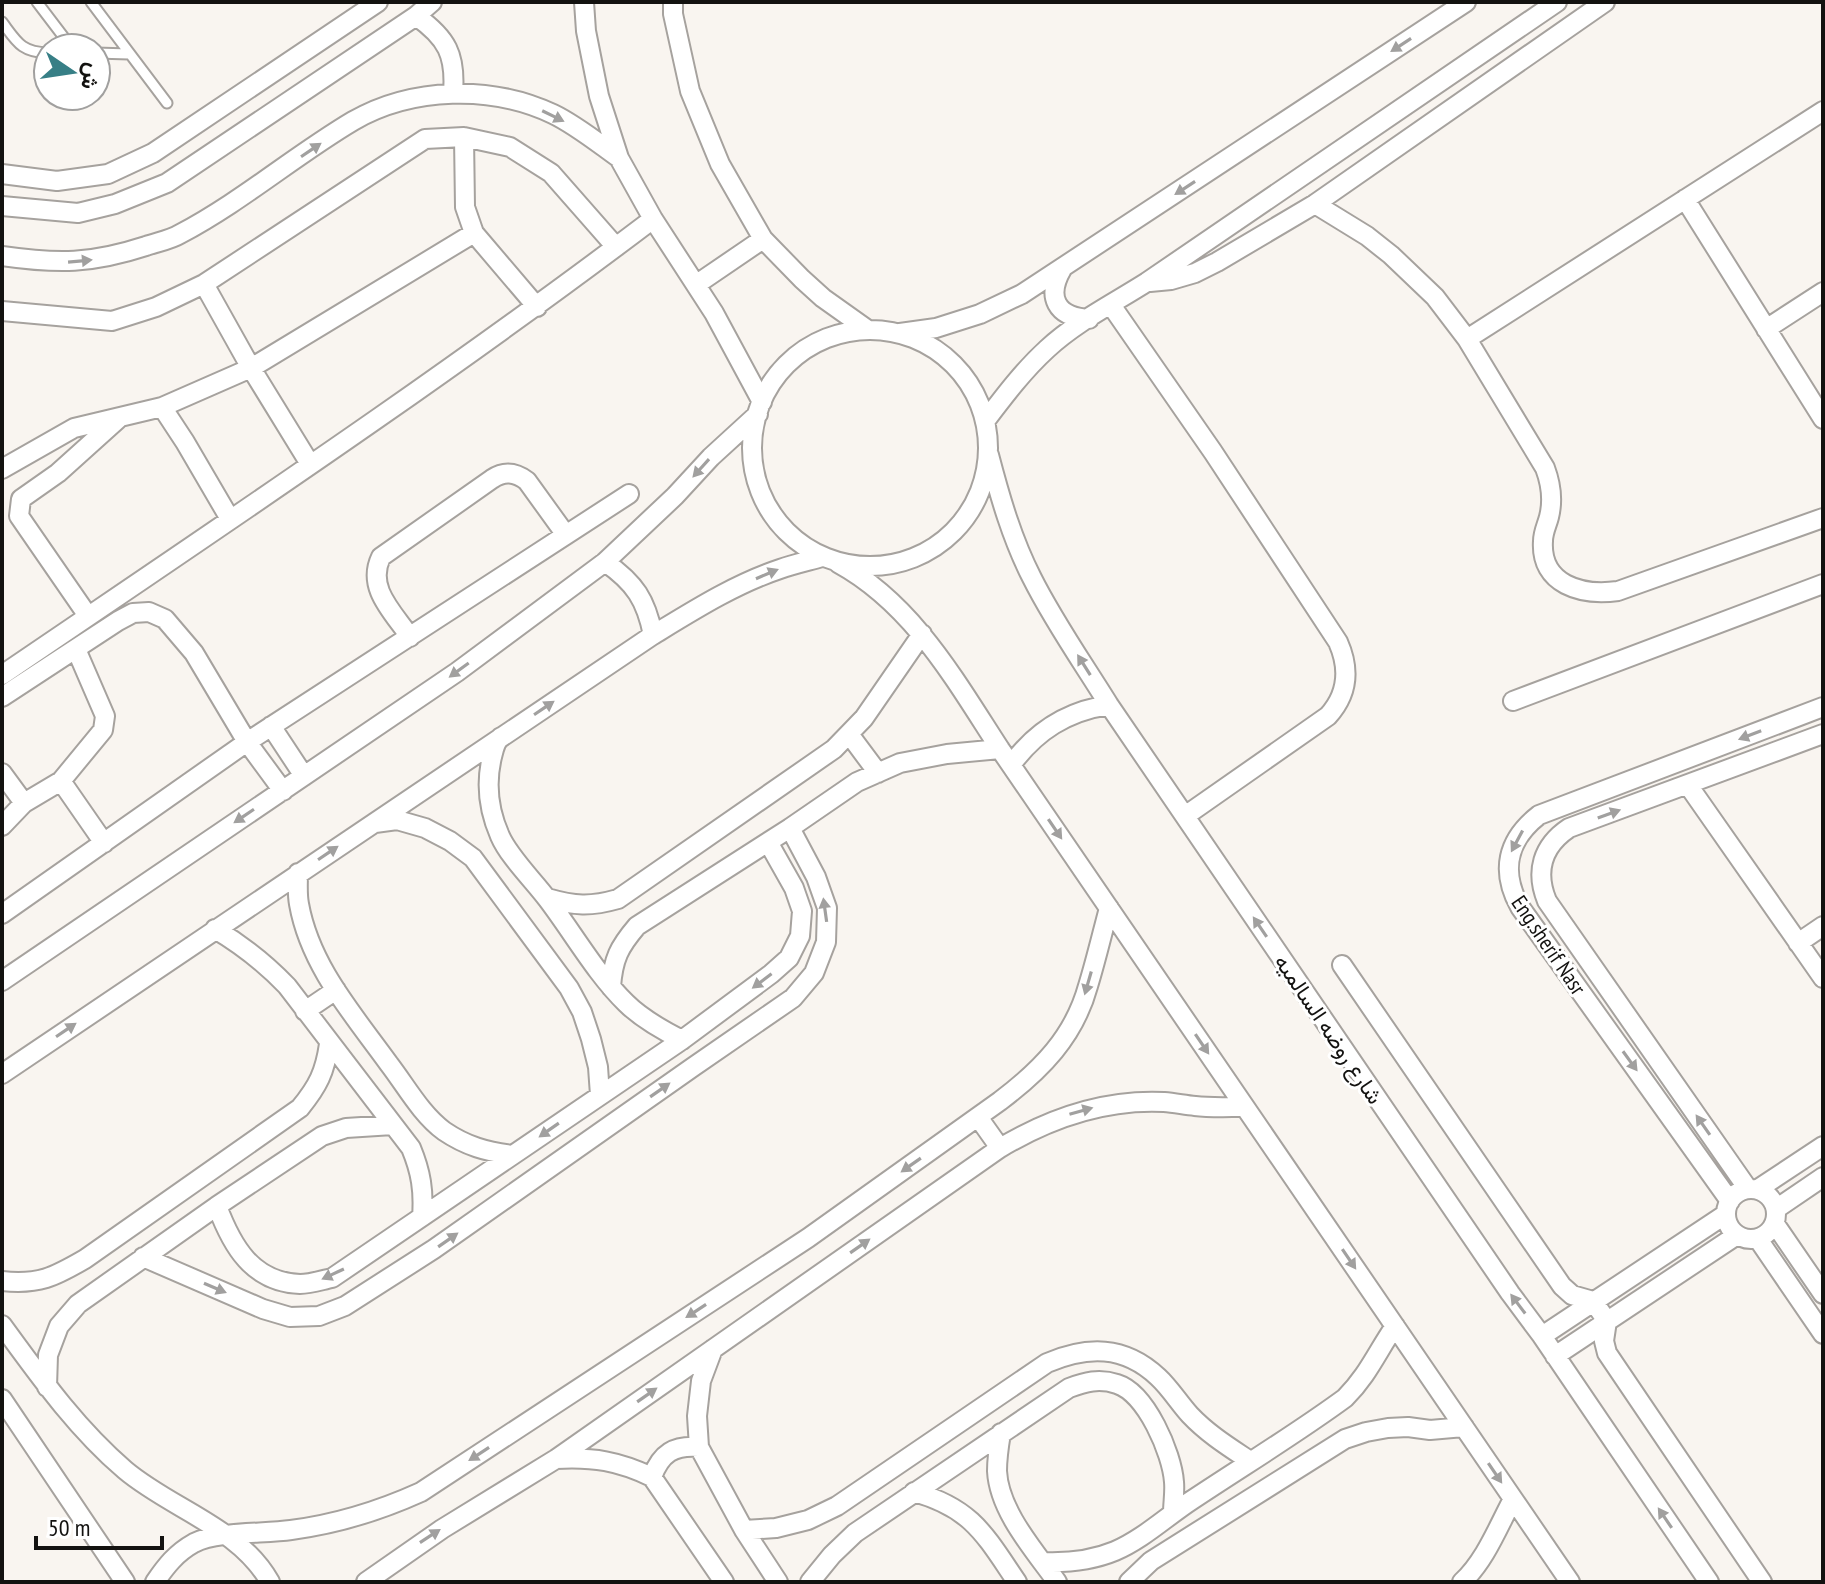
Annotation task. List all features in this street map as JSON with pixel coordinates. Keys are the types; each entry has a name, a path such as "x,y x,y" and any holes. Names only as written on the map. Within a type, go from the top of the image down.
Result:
{"street":[{"path":"2,174 57,181 108,174 153,153 378,2"},
{"path":"2,206 78,213 115,204 167,183 416,16 432,2"},
{"path":"584,2 586,31 599,96 619,158 653,219 731,342 760,408"},
{"path":"673,2 690,91 720,164 763,239 823,298 868,330"},
{"path":"986,420 1016,381 1049,347 1557,2"},
{"path":"1147,282 1171,280 1195,273 1315,204 1605,2"},
{"path":"1461,4 1022,294 980,314 936,328 899,333 868,330 841,334 816,343 784,368 760,408 752,442 754,471 763,498 778,522 798,543 856,573 922,634 1570,1582"},
{"path":"416,16 435,29 448,48 455,70 453,93"},
{"path":"2,256 75,262 114,257 178,235 355,120 402,101 453,93 504,97 553,114 619,158"},
{"path":"1467,339 1823,111"},
{"path":"464,137 465,207 474,233 537,307"},
{"path":"2,311 112,321 156,307 204,284 425,139 464,137 510,147 551,173 616,247"},
{"path":"1685,199 1823,419"},
{"path":"1315,204 1367,236 1391,255 1435,297 1467,339 1545,468 1551,488 1550,510 1543,539 1545,558 1555,575 1572,588 1582,592 1605,593 1633,587 1823,518"},
{"path":"2,675 537,307 653,219"},
{"path":"2,469 74,428 162,407 251,368 474,233"},
{"path":"697,284 763,239"},
{"path":"1062,269 1055,282 1055,297 1062,310 1074,318 1089,319"},
{"path":"204,284 310,464"},
{"path":"1766,329 1823,292"},
{"path":"1111,305 1209,446 1338,642 1347,668 1342,696 1328,716 1185,816"},
{"path":"2,1074 653,635 697,609 779,569 830,560 873,567 908,561 939,545 965,521 982,490 989,455 986,420 974,390 954,365 929,345 899,333"},
{"path":"162,407 230,519"},
{"path":"2,981 457,672 605,562 675,496 760,408"},
{"path":"88,616 19,516 21,499 58,473 120,417"},
{"name":"شارع روضه السالميه","path":"989,455 1006,518 1031,577 1109,705 1709,1582"},
{"path":"410,637 379,593 375,578 381,557 492,479 503,473 522,477 566,535"},
{"path":"4,908 104,843 271,726 629,494"},
{"path":"605,562 624,575 638,592 648,613 653,635"},
{"path":"1513,701 1823,584"},
{"path":"2,697 133,613 149,612 165,619 194,653 247,742 283,791"},
{"path":"547,898 570,905 594,905 618,899 834,749 864,718 922,634"},
{"path":"2,826 24,803 61,781 103,730 105,716 76,649"},
{"path":"1011,765 1046,728 1076,712 1109,705"},
{"name":"Eng.sherif Nasr","path":"1728,1208 1520,907 1509,883 1510,857 1520,833 1539,815 1823,707"},
{"path":"1803,715 1818,736 1569,828 1558,835 1544,854 1540,878 1547,901 1753,1189 1770,1196 1775,1216 1823,1294"},
{"path":"271,726 304,776"},
{"path":"516,727 496,740 489,766 488,792 492,817 502,841 626,1004 643,1018 682,1040"},
{"path":"849,734 878,773"},
{"path":"611,987 613,964 622,943 637,926 857,782 900,763 1000,749"},
{"path":"2,773 24,803"},
{"path":"61,781 104,843"},
{"path":"1688,785 1823,978"},
{"path":"372,824 397,820 425,828 473,858 569,988 582,1012 598,1067 600,1095"},
{"path":"143,1257 263,1309 290,1317 319,1316 345,1306 434,1249 793,998 814,973 826,942 827,908 816,877 790,828"},
{"path":"473,858 502,841"},
{"path":"217,1206 228,1234 245,1260 271,1278 301,1284 332,1278 682,1040 789,958 800,936 802,911 794,888 768,842"},
{"path":"298,873 298,901 306,933 319,962 423,1110 441,1129 463,1143 487,1152 513,1155"},
{"path":"639,886 657,915"},
{"path":"155,1582 170,1559 196,1542 324,1525 369,1514 421,1492 808,1238 1029,1079 1054,1053 1074,1022 1088,988 1109,908"},
{"path":"1798,943 1823,926"},
{"path":"215,929 241,944 287,986 411,1148 420,1170 424,1193 422,1217"},
{"path":"1342,965 1562,1286 1572,1295 1593,1301 1607,1321 1604,1341 1607,1353 1762,1582"},
{"path":"305,1011 336,990"},
{"path":"2,1281 23,1283 56,1276 85,1259 300,1108 315,1090 326,1067 329,1044"},
{"path":"366,1582 429,1537 556,1459 1000,1148 1030,1131 1062,1117 1129,1102 1245,1107"},
{"path":"47,1387 48,1355 59,1326 78,1304 322,1136 346,1128 395,1127 423,1110"},
{"path":"978,1117 1000,1148"},
{"path":"1542,1336 1728,1208 1737,1193 1753,1189 1823,1146"},
{"path":"1728,1208 1729,1226 1737,1235 1744,1239 1758,1239 1768,1233 1775,1216 1823,1177"},
{"path":"1555,1356 1737,1235"},
{"path":"1758,1239 1823,1334"},
{"path":"2,1325 74,1420 125,1470 225,1536 247,1553 270,1582"},
{"path":"1043,1562 1068,1563 1093,1559 1137,1539 1345,1398 1360,1383 1395,1326"},
{"path":"713,1349 701,1381 697,1416 699,1447 744,1530 778,1582"},
{"path":"744,1530 787,1526 837,1506 1047,1363 1069,1354 1093,1351 1117,1354 1139,1363 1159,1378 1208,1432 1250,1461"},
{"path":"810,1582 855,1533 1069,1388 1086,1382 1101,1380 1120,1384 1135,1395 1148,1414 1169,1456 1174,1481 1173,1513"},
{"path":"3,1401 125,1582"},
{"path":"1129,1582 1151,1561 1345,1439 1388,1428 1430,1430 1464,1427"},
{"path":"1001,1433 997,1453 1001,1492 1008,1510 1057,1582"},
{"path":"652,1477 664,1456 675,1449 699,1447"},
{"path":"556,1459 587,1457 612,1461 652,1477 724,1582"},
{"path":"914,1492 934,1497 969,1517 982,1530 1017,1582"},
{"path":"1462,1582 1489,1544 1513,1499"},
{"path":"837,1506 855,1533"},
{"path":"982,1530 987,1520 1008,1510"},
{"path":"1137,1539 1151,1561"}],"lane":[{"path":"37,2 60,32"},
{"path":"91,2 167,103"},
{"path":"2,22 24,49 32,52"},
{"path":"112,53 129,54"}]}
